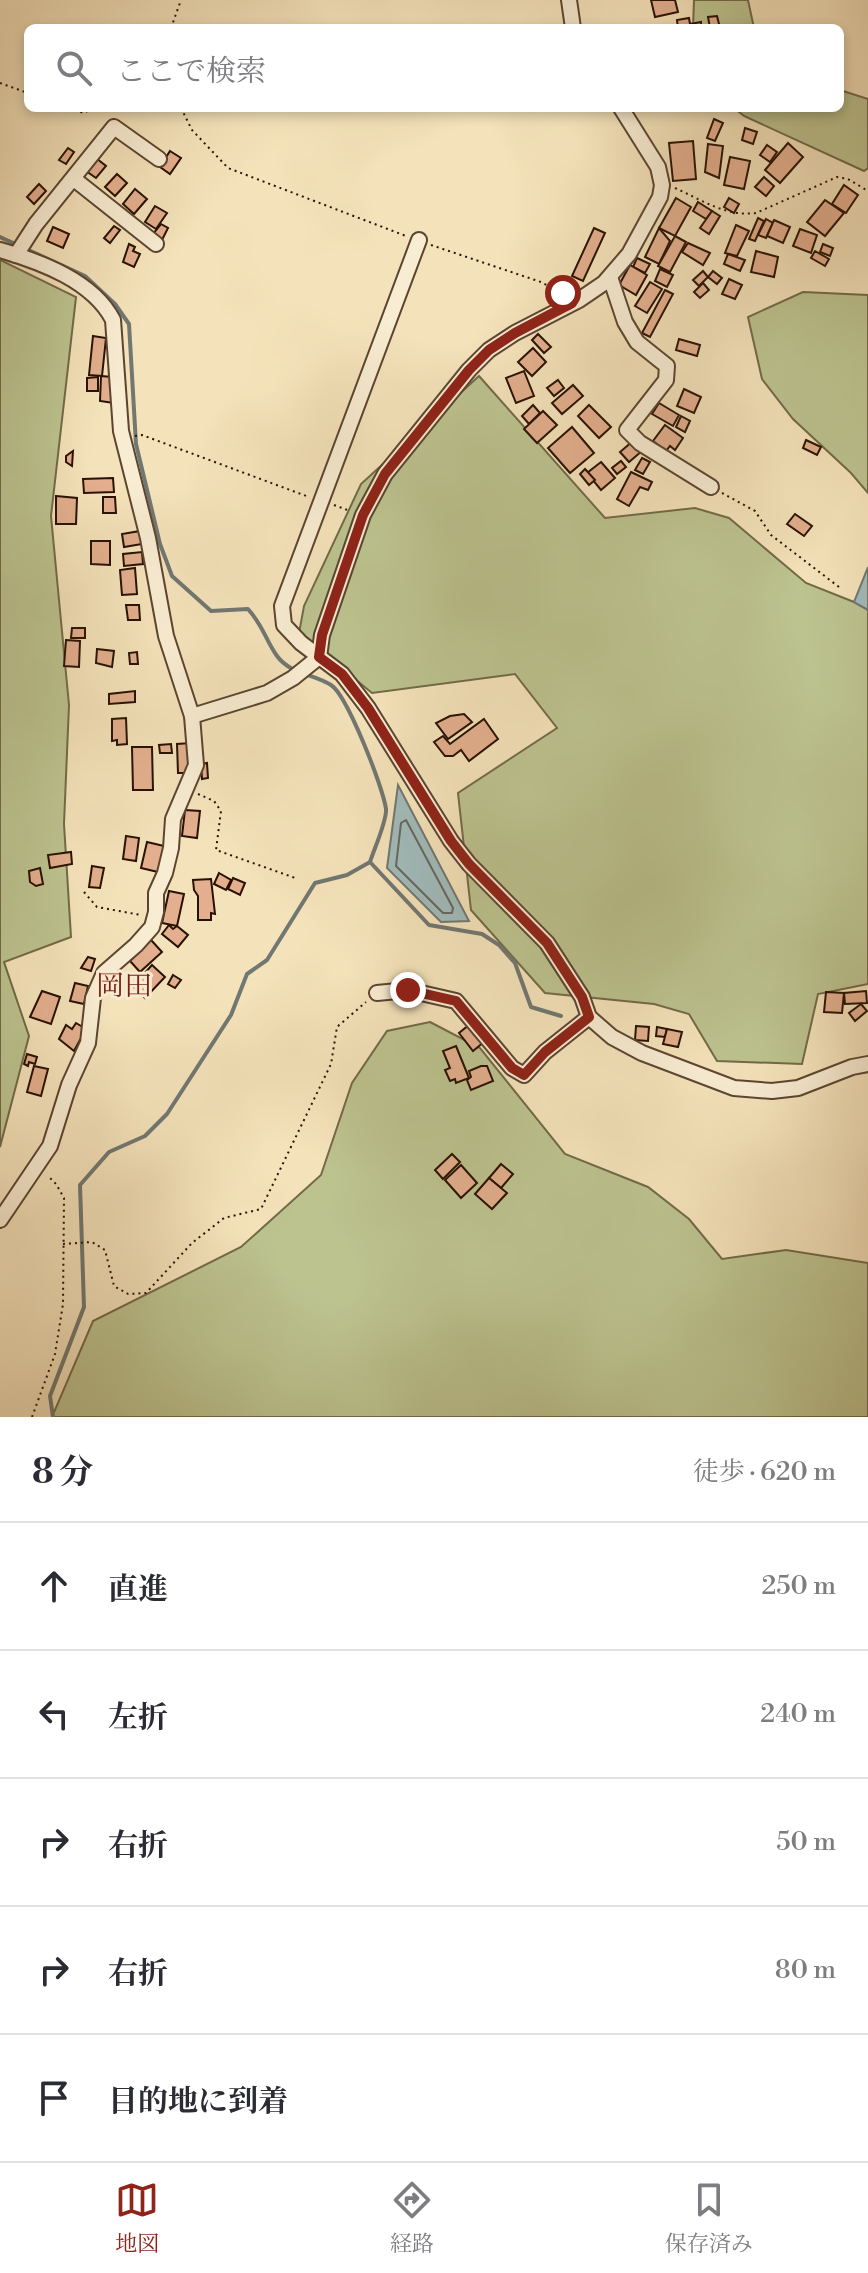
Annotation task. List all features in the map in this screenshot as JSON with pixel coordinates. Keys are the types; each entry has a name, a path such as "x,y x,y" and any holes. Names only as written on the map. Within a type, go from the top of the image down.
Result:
{"street":[{"path":"569,0 572,24"},
{"path":"192,716 267,693 319,657 322,635 363,515 385,474 469,370 489,350 572,303 610,277 629,254 660,197 662,181 658,167 624,112"},
{"path":"21,247 114,127 159,159"},
{"path":"74,179 156,244"},
{"path":"419,240 282,606 284,625 301,643 342,674 368,708 451,841 469,864 547,943 582,997 589,1017 612,1037 642,1053 734,1088 772,1091 798,1088 868,1064"},
{"path":"0,250 21,247 76,281 108,310 113,320 121,431 148,538 166,636 192,716 196,765 173,819 171,848 156,893 152,927 104,973 93,998 88,1043 69,1085 50,1146 0,1220"},
{"path":"610,277 625,322 637,342 667,366 666,380 627,430 640,443 711,487"},
{"path":"377,993 408,990 456,1001 512,1068 524,1075 545,1052 589,1017"}],"path":[{"path":"172,24 181,0"},
{"path":"0,83 24,92"},
{"path":"183,112 192,130 228,168 295,195 541,282 563,293 572,303"},
{"path":"662,181 731,214 756,213 837,177 848,179 868,191"},
{"path":"139,435 363,515"},
{"path":"711,487 755,511 771,535 839,587"},
{"path":"186,789 214,801 221,811 216,850 298,879"},
{"path":"84,892 97,907 154,917"},
{"path":"63,1244 92,1242 105,1250 114,1286 128,1294 146,1293 192,1243 224,1218 261,1209 331,1064 337,1027 377,993"},
{"path":"32,1417 55,1354 63,1304 64,1198 56,1184 37,1166"}],"green space":[{"path":"694,0 748,0 753,24 693,24"},
{"path":"844,91 868,99 868,168 864,171 739,112 844,112"},
{"path":"0,260 76,297 51,516 69,705 64,824 71,937 4,962 29,1036 0,1147"},
{"path":"803,292 868,295 868,493 793,419 762,379 748,317"},
{"path":"479,376 605,518 695,508 729,518 806,583 868,610 868,984 818,994 802,1064 717,1061 689,1014 654,1004 545,993 471,910 458,793 557,728 515,674 372,693 299,633 304,606 361,484"},
{"path":"430,1022 480,1048 565,1154 648,1187 689,1219 722,1259 786,1250 868,1263 868,1417 52,1417 93,1321 241,1247 321,1175 352,1083 387,1031"}],"water":[{"path":"868,567 868,610 854,602"},
{"path":"398,785 469,921 441,922 387,868"}],"building":[{"path":"651,0 675,0 678,12 655,17"},
{"path":"717,16 719,24 709,24 708,17"},
{"path":"689,18 690,24 678,24 677,20"},
{"path":"714,119 723,123 715,141 707,138"},
{"path":"745,128 757,132 753,144 742,140"},
{"path":"693,141 696,179 673,181 669,143"},
{"path":"788,143 803,157 780,183 765,170"},
{"path":"708,144 723,146 719,178 705,172"},
{"path":"767,145 777,152 770,162 760,155"},
{"path":"68,148 74,152 66,164 59,160"},
{"path":"170,151 181,158 170,174 160,167"},
{"path":"730,157 750,161 744,189 724,185"},
{"path":"96,158 106,166 96,178 86,171"},
{"path":"117,174 127,183 115,196 105,187"},
{"path":"764,177 774,186 766,196 755,187"},
{"path":"39,184 46,191 34,204 27,197"},
{"path":"844,185 858,195 846,213 832,204"},
{"path":"135,189 147,199 134,214 123,204"},
{"path":"676,198 691,207 675,236 659,228"},
{"path":"729,198 739,204 734,213 724,207"},
{"path":"825,200 844,213 825,236 807,222"},
{"path":"698,202 712,211 706,219 693,211"},
{"path":"155,206 167,213 156,229 145,222"},
{"path":"712,211 720,216 709,234 700,228"},
{"path":"758,218 764,221 755,241 749,239"},
{"path":"766,219 773,223 766,238 758,235"},
{"path":"774,220 790,227 783,243 767,236"},
{"path":"161,224 168,228 161,242 152,235"},
{"path":"736,225 749,231 737,256 725,253"},
{"path":"114,226 120,230 110,243 104,238"},
{"path":"53,227 69,234 63,248 47,241"},
{"path":"594,228 605,233 583,281 572,276"},
{"path":"659,228 670,241 659,264 645,257"},
{"path":"800,229 817,235 811,253 793,246"},
{"path":"675,236 686,242 670,272 658,266"},
{"path":"688,243 710,253 703,265 682,252"},
{"path":"129,244 135,247 133,251 140,254 134,267 123,262"},
{"path":"823,244 833,248 830,256 820,252"},
{"path":"756,251 778,257 774,277 751,272"},
{"path":"815,251 829,259 825,266 811,258"},
{"path":"728,254 745,260 740,271 724,264"},
{"path":"637,258 650,264 645,273 633,267"},
{"path":"630,265 647,275 636,295 619,285"},
{"path":"660,269 673,275 667,287 655,281"},
{"path":"703,271 708,277 699,286 693,280"},
{"path":"713,271 722,278 717,284 708,277"},
{"path":"729,279 742,285 735,299 722,294"},
{"path":"650,282 662,289 647,313 635,306"},
{"path":"703,283 709,290 700,298 694,292"},
{"path":"665,290 673,294 650,337 642,333"},
{"path":"538,334 551,347 544,353 532,340"},
{"path":"93,336 106,338 102,376 89,375"},
{"path":"679,339 700,345 697,356 676,350"},
{"path":"533,348 546,362 532,376 518,362"},
{"path":"524,371 534,396 516,403 506,378"},
{"path":"101,376 112,377 114,403 100,401"},
{"path":"98,377 98,391 87,391 87,378"},
{"path":"558,380 564,388 554,396 547,388"},
{"path":"573,385 583,396 562,414 552,403"},
{"path":"684,389 701,397 694,413 677,406"},
{"path":"659,403 679,415 673,426 652,414"},
{"path":"533,405 540,413 529,424 522,416"},
{"path":"589,405 611,427 599,438 578,416"},
{"path":"543,411 557,425 537,443 524,429"},
{"path":"681,416 690,421 685,432 676,427"},
{"path":"665,425 683,438 675,450 670,446 666,451 653,441"},
{"path":"572,427 594,453 570,473 548,448"},
{"path":"806,440 821,447 817,455 803,448"},
{"path":"633,441 642,451 629,462 620,452"},
{"path":"73,451 72,466 66,462 66,456"},
{"path":"642,458 650,462 643,474 635,470"},
{"path":"621,461 626,467 617,474 612,468"},
{"path":"601,462 615,478 601,490 587,473"},
{"path":"585,469 595,480 589,485 580,474"},
{"path":"631,472 652,482 648,490 640,487 629,506 617,499"},
{"path":"113,478 114,492 84,493 83,479"},
{"path":"56,496 77,498 76,524 56,524"},
{"path":"103,497 115,497 116,513 103,513"},
{"path":"795,514 812,526 804,536 787,524"},
{"path":"140,531 142,544 124,547 122,534"},
{"path":"91,541 110,541 110,565 91,564"},
{"path":"142,552 143,564 124,566 123,554"},
{"path":"135,568 137,594 122,595 120,570"},
{"path":"126,605 139,605 140,620 128,620"},
{"path":"72,628 85,628 85,638 71,638"},
{"path":"66,640 80,641 79,667 64,666"},
{"path":"97,649 114,651 112,667 96,663"},
{"path":"137,652 138,664 130,664 129,653"},
{"path":"135,691 135,702 109,704 109,694"},
{"path":"464,714 472,722 448,739 436,723"},
{"path":"126,718 127,744 117,745 117,740 112,741 112,719"},
{"path":"484,719 498,739 469,761 461,750 453,756 445,756 434,742 443,736 450,744"},
{"path":"191,743 193,773 178,773 177,744"},
{"path":"171,744 172,753 160,753 159,745"},
{"path":"132,747 152,747 153,790 133,790"},
{"path":"207,763 208,778 202,779 201,764"},
{"path":"185,810 200,811 197,838 182,836"},
{"path":"126,836 139,838 136,861 123,859"},
{"path":"147,842 164,846 158,872 141,868"},
{"path":"71,852 72,864 50,868 48,855"},
{"path":"92,866 104,868 100,888 89,887"},
{"path":"40,868 43,884 36,886 30,882 29,871"},
{"path":"219,873 231,880 226,890 214,884"},
{"path":"233,878 245,883 240,895 228,889"},
{"path":"211,879 215,914 211,913 211,920 198,920 198,896 193,880"},
{"path":"169,891 184,894 177,926 162,923"},
{"path":"169,925 173,929 177,926 188,935 178,947 162,934"},
{"path":"151,940 162,952 140,972 130,961"},
{"path":"88,957 95,959 91,971 81,968"},
{"path":"152,965 165,977 145,998 133,986"},
{"path":"173,975 181,980 175,988 168,984"},
{"path":"75,983 88,986 84,1004 70,1001"},
{"path":"42,991 60,997 51,1024 30,1017"},
{"path":"866,991 867,1003 845,1004 844,993"},
{"path":"826,992 844,993 842,1013 824,1012"},
{"path":"861,1004 867,1011 855,1021 849,1013"},
{"path":"76,1023 86,1029 74,1051 59,1039 66,1025 72,1029"},
{"path":"469,1025 484,1042 473,1051 459,1033"},
{"path":"636,1026 649,1027 648,1041 635,1040"},
{"path":"657,1027 667,1029 665,1037 656,1036"},
{"path":"667,1029 682,1032 678,1047 663,1044"},
{"path":"456,1046 469,1078 456,1083 455,1079 450,1081 445,1070 450,1068 443,1051"},
{"path":"27,1054 37,1057 35,1064 24,1064"},
{"path":"34,1066 48,1069 41,1096 27,1092"},
{"path":"487,1066 493,1081 471,1090 467,1080 471,1077 469,1071"},
{"path":"452,1154 460,1162 443,1179 435,1170"},
{"path":"501,1164 513,1174 501,1188 489,1178"},
{"path":"461,1165 477,1183 461,1198 445,1180"},
{"path":"489,1178 507,1193 492,1209 475,1194"}],"waterway":[{"path":"0,237 85,276 115,304 129,324 136,444 160,544 172,576 211,611 248,609 282,662 324,681 338,692 363,742 386,809 370,862 347,875 315,883 267,960 247,974 231,1015 167,1114 145,1136 109,1152 80,1185 84,1307 50,1396 53,1417"},
{"path":"370,862 429,925 482,934 499,945 515,963 531,1007 561,1016"}],"district":[{"name":"岡田","path":"124,985"}],"route":[{"path":"408,990 456,1001 512,1068 524,1075 545,1052 589,1017 582,997 547,943 469,864 451,841 368,708 342,674 319,657 322,635 363,515 385,474 469,370 489,350 572,303 563,293"}]}
